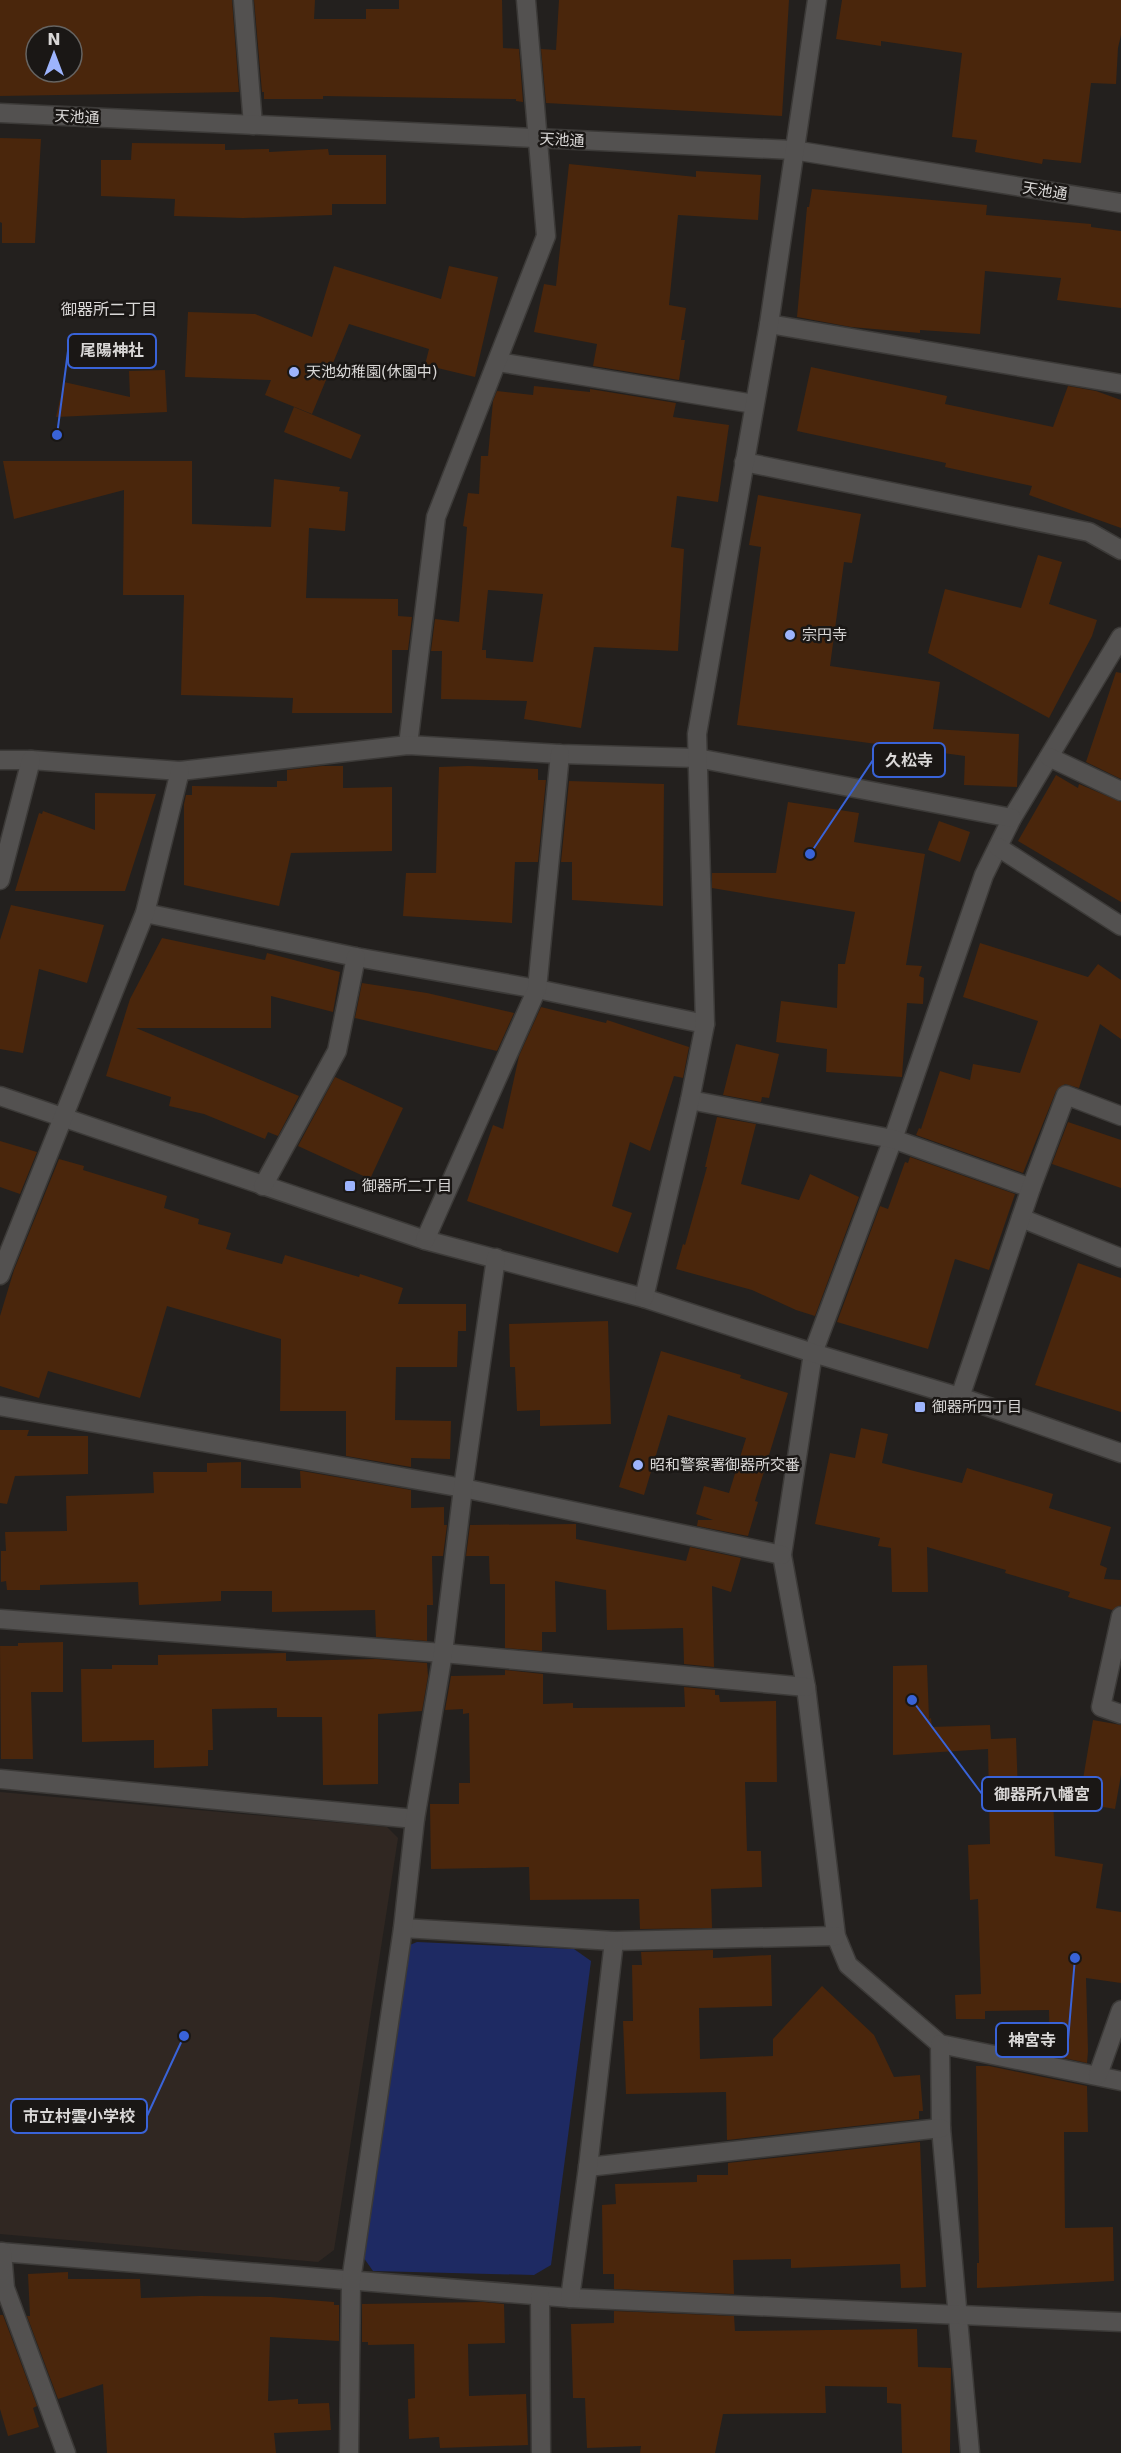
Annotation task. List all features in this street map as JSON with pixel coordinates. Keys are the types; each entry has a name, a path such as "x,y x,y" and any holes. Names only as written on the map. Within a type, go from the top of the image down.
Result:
{"street":[{"path":"243,0 253,125"},
{"path":"408,745 436,516 546,236 526,0"},
{"path":"644,1298 690,1100 705,1024 697,734 769,324 817,0"},
{"name":"天池通","path":"0,113 793,150 1121,203"},
{"path":"769,324 1121,384"},
{"path":"498,362 754,404"},
{"path":"744,462 1089,532 1121,550"},
{"path":"1121,637 1012,818 984,874 893,1139 813,1353 782,1555 806,1687 836,1936 848,1965 940,2044 1121,2081"},
{"path":"0,760 31,760 180,771 408,745 560,754 697,758 1012,818"},
{"path":"425,1240 537,989 560,754"},
{"path":"1049,757 1121,791"},
{"path":"0,880 31,760"},
{"path":"0,1275 8,1233 62,1119 145,913 180,771"},
{"path":"998,847 1121,926"},
{"path":"145,913 356,957 537,989 705,1024"},
{"path":"263,1186 337,1051 356,957"},
{"path":"960,1396 1031,1188 1066,1095 1121,1116"},
{"path":"0,1096 62,1119 425,1240 644,1298 813,1353 960,1396 1121,1453"},
{"path":"690,1100 893,1139 1031,1188"},
{"path":"1021,1218 1121,1258"},
{"path":"349,2453 351,2281 403,1928 415,1819 443,1653 496,1258"},
{"path":"0,1406 464,1488 782,1555"},
{"path":"1121,1616 1101,1707 1121,1714"},
{"path":"0,1619 443,1653 806,1687"},
{"path":"0,1779 415,1819"},
{"path":"403,1928 615,1941 836,1936"},
{"path":"570,2298 615,1941"},
{"path":"1098,2075 1121,2010"},
{"path":"940,2044 941,2128 970,2453"},
{"path":"588,2167 941,2128"},
{"path":"66,2453 5,2288 1,2252 570,2298 1121,2322"},
{"path":"540,2296 541,2453"}],"shaded area":[{"path":"0,1792 387,1827 398,1838 334,2250 318,2262 0,2234"},
{"path":"417,1942 574,1949 591,1961 551,2265 534,2275 373,2271 361,2254 405,1947"}],"building":[{"path":"0,0 232,0 239,92 0,96"},
{"path":"254,0 315,0 314,19 366,19 366,9 399,9 399,0 502,0 503,48 519,49 523,102 516,101 516,99 323,96 323,99 264,99"},
{"path":"559,0 789,0 782,116 546,103 541,49 556,50"},
{"path":"842,0 1121,0 1121,35 1116,84 1091,83 1081,163 1043,159 1042,164 975,152 977,140 952,137 962,53 881,41 881,46 836,39"},
{"path":"0,138 41,139 35,243 2,243"},
{"path":"132,143 225,144 225,150 269,149 269,152 328,149 329,155 386,155 386,204 332,204 332,215 243,218 174,216 175,199 101,196 101,160 131,160"},
{"path":"569,164 696,177 696,171 761,175 758,220 678,215 669,305 686,308 681,340 685,340 679,380 593,366 597,344 534,332 544,284 556,286"},
{"path":"812,189 987,205 986,215 1091,224 1091,227 1121,231 1121,308 1057,300 1061,278 985,271 980,334 920,330 920,333 851,327 797,317 807,207 809,207"},
{"path":"334,266 441,299 449,266 498,277 475,377 425,365 429,349 349,324 312,414 265,395 271,380 185,377 188,312 255,314 312,337"},
{"path":"811,367 947,396 945,404 1053,427 1068,386 1096,391 1121,400 1121,528 1029,495 1032,486 945,467 946,463 797,431"},
{"path":"165,370 167,412 56,417 64,382 130,397 129,371"},
{"path":"534,386 590,392 590,389 676,403 673,417 729,425 718,502 677,496 671,547 684,549 678,651 594,647 581,728 524,719 527,701 441,699 442,651 431,651 435,619 459,622 467,527 463,526 468,493 479,494 481,456 488,456 493,401 497,391 533,395","holes":["488,590 543,594 533,662 486,658 486,650 482,650"]},
{"path":"294,407 361,435 351,459 284,432"},
{"path":"3,461 192,461 192,524 271,527 274,479 340,487 339,491 348,492 345,531 309,528 306,598 398,599 398,616 412,617 408,650 392,650 392,713 292,713 293,698 181,695 184,595 123,595 124,490 14,519"},
{"path":"758,495 861,514 852,563 844,562 830,666 940,682 933,729 1019,734 1017,787 964,785 965,756 737,725 761,547 749,545"},
{"path":"1038,555 1062,562 1049,604 1097,620 1092,636 1049,718 928,653 945,589 1021,608"},
{"path":"1116,672 1121,673 1121,779 1086,762"},
{"path":"343,766 343,788 392,787 392,851 291,853 279,906 184,885 184,804 186,795 192,795 192,786 277,787 277,781 287,781 287,770"},
{"path":"439,767 538,769 538,780 546,780 538,862 515,862 512,923 403,916 406,873 436,873"},
{"path":"1056,775 1078,788 1079,784 1121,802 1121,902 1018,841"},
{"path":"569,781 664,784 663,906 572,900 572,862 561,862"},
{"path":"95,793 156,794 125,891 15,891 39,813 42,814 43,811 95,830"},
{"path":"788,802 859,813 854,842 925,854 906,965 922,966 919,976 924,978 923,1004 907,1003 902,1077 826,1072 827,1049 776,1042 781,1001 837,1008 838,964 845,964 855,912 712,888 712,873 776,873"},
{"path":"939,821 970,832 960,862 928,850"},
{"path":"11,905 104,925 87,983 39,969 23,1053 0,1049 0,940"},
{"path":"162,938 265,960 267,953 340,972 333,1012 271,996 271,1028 136,1028 299,1096 278,1136 268,1132 265,1139 204,1114 169,1106 171,1097 106,1076 130,999"},
{"path":"980,943 1088,977 1098,964 1121,980 1121,1039 1100,1024 1079,1088 1065,1084 1056,1091 1023,1173 916,1135 919,1128 921,1129 940,1071 970,1080 973,1064 1020,1073 1038,1021 963,997"},
{"path":"362,983 427,993 514,1013 497,1051 355,1018"},
{"path":"541,1007 606,1023 607,1020 689,1047 683,1078 674,1076 650,1151 630,1142 612,1206 632,1213 618,1253 467,1201 493,1125 503,1129 519,1056"},
{"path":"736,1044 779,1054 769,1098 762,1097 761,1102 723,1095"},
{"path":"335,1077 403,1108 370,1179 298,1146"},
{"path":"717,1117 756,1124 741,1184 799,1200 810,1174 859,1197 815,1316 752,1290 676,1269 707,1167 705,1167"},
{"path":"1068,1122 1121,1140 1121,1188 1052,1164"},
{"path":"0,1141 37,1152 20,1194 0,1187"},
{"path":"910,1157 1015,1194 989,1270 955,1259 928,1349 837,1322 880,1206 888,1209 905,1162 908,1163"},
{"path":"59,1159 84,1166 83,1170 167,1196 164,1208 199,1219 198,1224 231,1233 226,1249 282,1264 285,1255 359,1277 360,1274 403,1288 398,1304 466,1304 466,1331 458,1331 457,1367 396,1367 395,1420 451,1421 450,1459 411,1458 411,1467 346,1456 346,1411 280,1411 281,1339 167,1306 140,1398 48,1371 39,1398 0,1386 0,1316 14,1270"},
{"path":"1078,1263 1121,1278 1121,1412 1035,1385"},
{"path":"608,1321 611,1424 540,1426 540,1410 517,1411 515,1367 510,1367 509,1324"},
{"path":"661,1351 741,1375 740,1378 788,1393 755,1501 758,1502 748,1536 697,1526 698,1520 713,1520 696,1514 704,1486 729,1493 746,1438 668,1415 644,1495 619,1487"},
{"path":"861,1428 888,1434 882,1463 962,1483 967,1468 1053,1494 1049,1508 1111,1527 1100,1565 1107,1568 1104,1579 1121,1580 1121,1605 1112,1610 1068,1597 1070,1592 927,1547 928,1592 892,1592 891,1548 878,1546 880,1538 815,1524 830,1453 855,1458"},
{"path":"0,1430 29,1430 27,1436 88,1436 88,1474 15,1476 7,1504 0,1503"},
{"path":"241,1462 241,1488 301,1488 300,1471 302,1471 411,1490 411,1508 444,1507 444,1525 447,1525 443,1556 432,1556 433,1605 427,1605 427,1641 376,1637 375,1610 272,1612 272,1591 221,1591 221,1601 139,1605 138,1582 40,1585 40,1590 7,1590 6,1581 1,1582 1,1551 6,1551 5,1532 67,1531 66,1496 154,1493 153,1472 207,1472 207,1463"},
{"path":"576,1524 576,1539 686,1561 690,1547 741,1558 731,1592 712,1586 714,1667 684,1664 683,1628 607,1630 606,1590 555,1581 556,1632 542,1632 542,1651 505,1648 505,1584 490,1584 489,1556 466,1556 470,1525"},
{"path":"63,1642 63,1692 31,1692 33,1759 1,1759 0,1646 18,1646 18,1643"},
{"path":"286,1653 286,1661 376,1659 427,1663 428,1676 422,1711 378,1714 378,1784 323,1785 322,1717 277,1717 277,1708 212,1709 213,1750 208,1750 208,1766 154,1768 154,1740 82,1742 81,1669 112,1669 112,1665 158,1665 158,1655"},
{"path":"927,1665 929,1719 931,1718 932,1727 990,1725 991,1739 1016,1738 1018,1792 1053,1791 1055,1856 1103,1864 1096,1908 1121,1912 1121,1983 1086,1978 1087,2063 1050,2055 1049,2010 985,2011 985,2019 956,2019 955,1995 981,1994 978,1899 970,1900 968,1845 990,1844 988,1749 893,1755 893,1666"},
{"path":"505,1670 543,1674 543,1704 573,1703 573,1708 685,1707 684,1687 715,1690 715,1695 719,1695 720,1702 776,1701 777,1782 745,1782 747,1851 761,1851 762,1887 711,1889 712,1928 640,1929 639,1899 530,1900 529,1867 431,1869 430,1804 459,1804 459,1783 470,1783 469,1713 463,1714 463,1709 445,1710 451,1676 505,1675"},
{"path":"1093,1720 1121,1725 1121,1775 1115,1809 1079,1803"},
{"path":"713,1950 713,1958 771,1955 772,2006 699,2008 700,2059 773,2056 773,2039 822,1986 874,2035 894,2077 920,2075 923,2111 919,2111 919,2119 727,2140 726,2092 626,2094 623,2021 633,2021 632,1965 642,1965 641,1952"},
{"path":"976,2066 989,2066 1087,2086 1088,2132 1064,2132 1065,2228 1113,2227 1114,2281 977,2288 977,2263 979,2263"},
{"path":"920,2142 926,2287 901,2288 900,2264 791,2268 791,2259 733,2260 734,2294 614,2289 614,2274 603,2274 602,2205 616,2204 615,2184 697,2182 697,2175 728,2175 728,2163"},
{"path":"68,2272 68,2279 140,2279 141,2298 271,2297 334,2302 334,2305 339,2305 339,2341 270,2337 268,2401 298,2399 298,2404 329,2403 331,2430 274,2433 276,2453 107,2453 103,2384 58,2399 27,2316 30,2316 28,2274"},
{"path":"483,2302 504,2304 505,2343 468,2344 469,2396 526,2394 528,2445 440,2448 439,2437 409,2439 408,2399 415,2398 414,2344 368,2345 368,2342 362,2342 362,2304"},
{"path":"614,2311 734,2316 735,2331 917,2329 918,2367 951,2368 950,2453 902,2453 901,2404 887,2403 887,2387 825,2386 826,2413 723,2414 715,2453 640,2453 641,2446 587,2448 585,2398 573,2398 571,2324 614,2323"},
{"path":"0,2315 3,2315 37,2406 33,2408 39,2427 8,2436 0,2409"}],"place":[{"name":"天池幼稚園(休園中)","path":"294,372"},
{"name":"尾陽神社","path":"57,435"},
{"name":"宗円寺","path":"790,635"},
{"name":"久松寺","path":"810,854"},
{"name":"御器所二丁目","path":"350,1186"},
{"name":"御器所四丁目","path":"920,1407"},
{"name":"昭和警察署御器所交番","path":"638,1465"},
{"name":"御器所八幡宮","path":"912,1700"},
{"name":"神宮寺","path":"1075,1958"},
{"name":"市立村雲小学校","path":"184,2036"}],"district":[{"name":"御器所二丁目","path":"109,309"}]}
